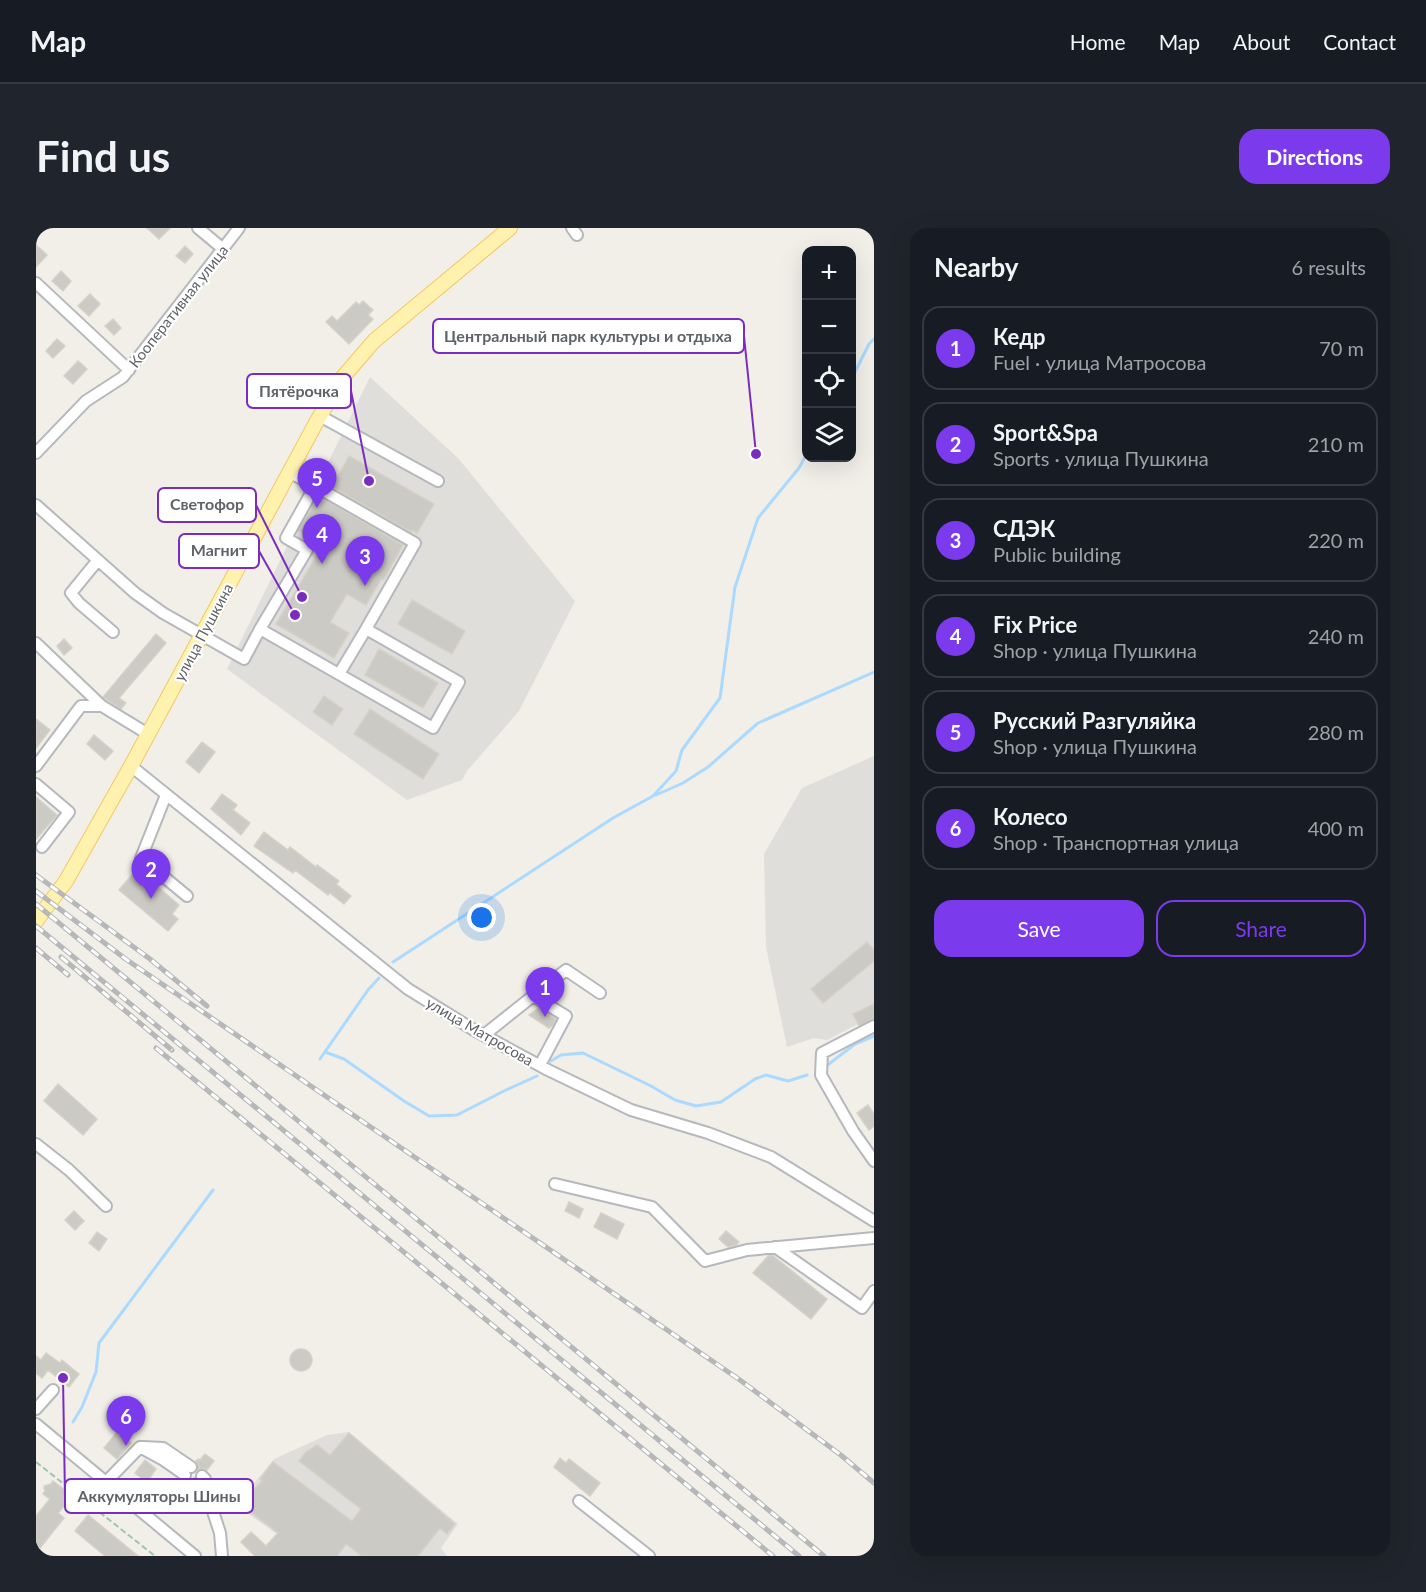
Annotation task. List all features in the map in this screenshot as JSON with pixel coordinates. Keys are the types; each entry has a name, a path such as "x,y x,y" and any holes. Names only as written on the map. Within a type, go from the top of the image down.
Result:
{"main road":[{"name":"улица Пушкина","path":"36,921 66,881 131,766 343,377 374,341 501,231"}],"street":[{"path":"198,228 222,248"},
{"name":"Кооперативная улица","path":"36,453 86,401 123,377 239,228"},
{"path":"36,283 129,370"},
{"path":"320,416 438,481"},
{"path":"290,472 415,543 339,674"},
{"path":"36,505 135,593 163,613 244,659 307,550 286,538 315,486"},
{"path":"98,560 71,593 79,603 113,632"},
{"path":"260,629 433,728 459,682 366,629"},
{"path":"36,643 102,706 148,734"},
{"path":"36,766 81,706 102,706"},
{"name":"улица Матросова","path":"131,766 408,989 484,1035 631,1110 708,1133 771,1157 874,1221"},
{"path":"36,784 69,812 42,847"},
{"path":"166,795 141,858 187,896"},
{"path":"484,1035 566,970 600,993"},
{"path":"533,996 566,1016 540,1065"},
{"path":"874,1026 822,1053 821,1076 853,1131 874,1161"},
{"path":"36,1144 69,1170 105,1206"},
{"path":"555,1184 652,1207 705,1261 747,1250 874,1238"},
{"path":"775,1247 862,1308 874,1291"},
{"path":"36,1409 53,1390"},
{"path":"36,1424 195,1556"},
{"path":"106,1482 140,1447 188,1471"},
{"path":"199,1480 205,1479 207,1493 220,1533 222,1556"},
{"path":"579,1501 649,1556"}],"path":[{"path":"36,1462 155,1556"}],"shaded area":[{"path":"370,377 458,458 575,601 519,711 467,771 462,780 407,800 227,669"},
{"path":"874,756 874,1016 827,1040 814,1038 787,1047 766,947 764,854 802,788"},
{"path":"349,1432 458,1524 441,1548 447,1556 308,1556 236,1505 274,1459 327,1435"}],"building":[{"path":"147,228 170,228 159,239"},
{"path":"36,245 47,255 36,267"},
{"path":"185,246 193,254 185,263 176,256"},
{"path":"61,271 71,281 63,291 52,281"},
{"path":"90,294 100,304 89,316 78,306"},
{"path":"363,301 373,310 368,315 373,319 349,344 326,322 332,316 337,321 356,302 359,305"},
{"path":"113,319 121,328 114,335 105,326"},
{"path":"57,339 65,346 53,358 46,351"},
{"path":"78,361 87,369 73,384 64,376"},
{"path":"349,456 434,504 417,533 412,530 411,532 332,487"},
{"path":"318,496 403,545 366,605 347,594 330,622 349,633 334,658 276,624 323,545 299,531"},
{"path":"412,600 465,631 452,654 398,624"},
{"path":"156,634 166,643 119,698 126,703 121,709 103,697"},
{"path":"64,639 72,648 64,655 57,646"},
{"path":"379,649 438,683 423,708 365,675"},
{"path":"324,696 343,709 332,725 313,712"},
{"path":"370,709 439,754 423,779 354,734"},
{"path":"36,719 50,730 36,748"},
{"path":"94,735 113,751 105,760 87,744"},
{"path":"202,742 215,752 199,773 186,762"},
{"path":"222,794 237,805 233,810 250,823 241,835 211,809"},
{"path":"36,797 57,815 36,839"},
{"path":"264,832 288,850 290,847 339,881 336,884 351,896 344,904 295,870 293,873 254,846"},
{"path":"137,869 179,905 172,914 178,919 168,931 119,890"},
{"path":"867,942 874,950 874,961 823,1003 811,989"},
{"path":"874,1004 874,1019 859,1026 853,1014"},
{"path":"539,1008 556,1019 549,1028 529,1015"},
{"path":"58,1084 97,1119 83,1135 44,1101"},
{"path":"868,1105 874,1114 874,1126 869,1130 857,1113"},
{"path":"569,1202 583,1209 579,1218 565,1211"},
{"path":"74,1211 84,1221 75,1230 65,1220"},
{"path":"601,1213 624,1224 617,1239 594,1227"},
{"path":"726,1231 739,1242 736,1245 728,1247 719,1239"},
{"path":"97,1232 107,1239 99,1251 89,1243"},
{"path":"772,1255 827,1299 811,1319 753,1273 768,1256"},
{"path":"301,1349 309,1352 312,1360 309,1368 301,1371 293,1368 290,1360 293,1352"},
{"path":"46,1353 60,1363 62,1360 79,1374 69,1387 48,1370 42,1378 36,1373 36,1356 41,1360"},
{"path":"118,1431 131,1443 117,1459 104,1448"},
{"path":"349,1433 455,1524 447,1534 440,1528 418,1556 362,1556 346,1544 337,1556 255,1556 241,1542 251,1532 266,1546 278,1533 240,1504 262,1481 260,1479 273,1462 352,1521 361,1509 299,1461 306,1452 317,1445 330,1455"},
{"path":"205,1454 214,1461 207,1470 198,1470 196,1461"},
{"path":"560,1458 566,1463 569,1459 600,1483 590,1496 554,1467"},
{"path":"145,1460 156,1469 147,1482 135,1473"},
{"path":"53,1481 73,1496 58,1513 64,1518 36,1553 36,1516 50,1499 43,1494 44,1486"},
{"path":"88,1515 138,1556 105,1556 75,1531"}],"waterway":[{"path":"856,370 869,344 874,339"},
{"path":"393,962 613,818 653,796 676,771 682,750 720,698 735,587 758,518 802,462"},
{"path":"656,795 683,783 708,767 758,723 874,672"},
{"path":"320,1059 368,990 379,978"},
{"path":"825,1067 855,1044 874,1036"},
{"path":"325,1052 344,1059 429,1116 457,1115 537,1076"},
{"path":"551,1061 561,1055 583,1053 675,1100 696,1106 721,1102 755,1079 766,1075 788,1081 807,1075"},
{"path":"73,1422 82,1407 96,1372 99,1343 213,1190"}],"railway":[{"path":"36,875 150,959 207,1006"},
{"path":"36,891 127,960 740,1380 842,1456 874,1483"},
{"path":"36,904 824,1556"},
{"path":"36,926 799,1556"},
{"path":"36,948 68,975"},
{"path":"61,957 172,1050"},
{"path":"156,1048 773,1556"}],"place":[{"name":"Центральный парк культуры и отдыха","path":"756,454"},
{"name":"Пятёрочка","path":"369,481"},
{"name":"Русский Разгуляйка","path":"317,508"},
{"name":"Fix Price","path":"322,564"},
{"name":"СДЭК","path":"365,586"},
{"name":"Светофор","path":"302,597"},
{"name":"Магнит","path":"295,615"},
{"name":"Sport&Spa","path":"151,899"},
{"name":"Кедр","path":"545,1017"},
{"name":"Аккумуляторы Шины","path":"63,1378"},
{"name":"Колесо","path":"126,1446"}]}
